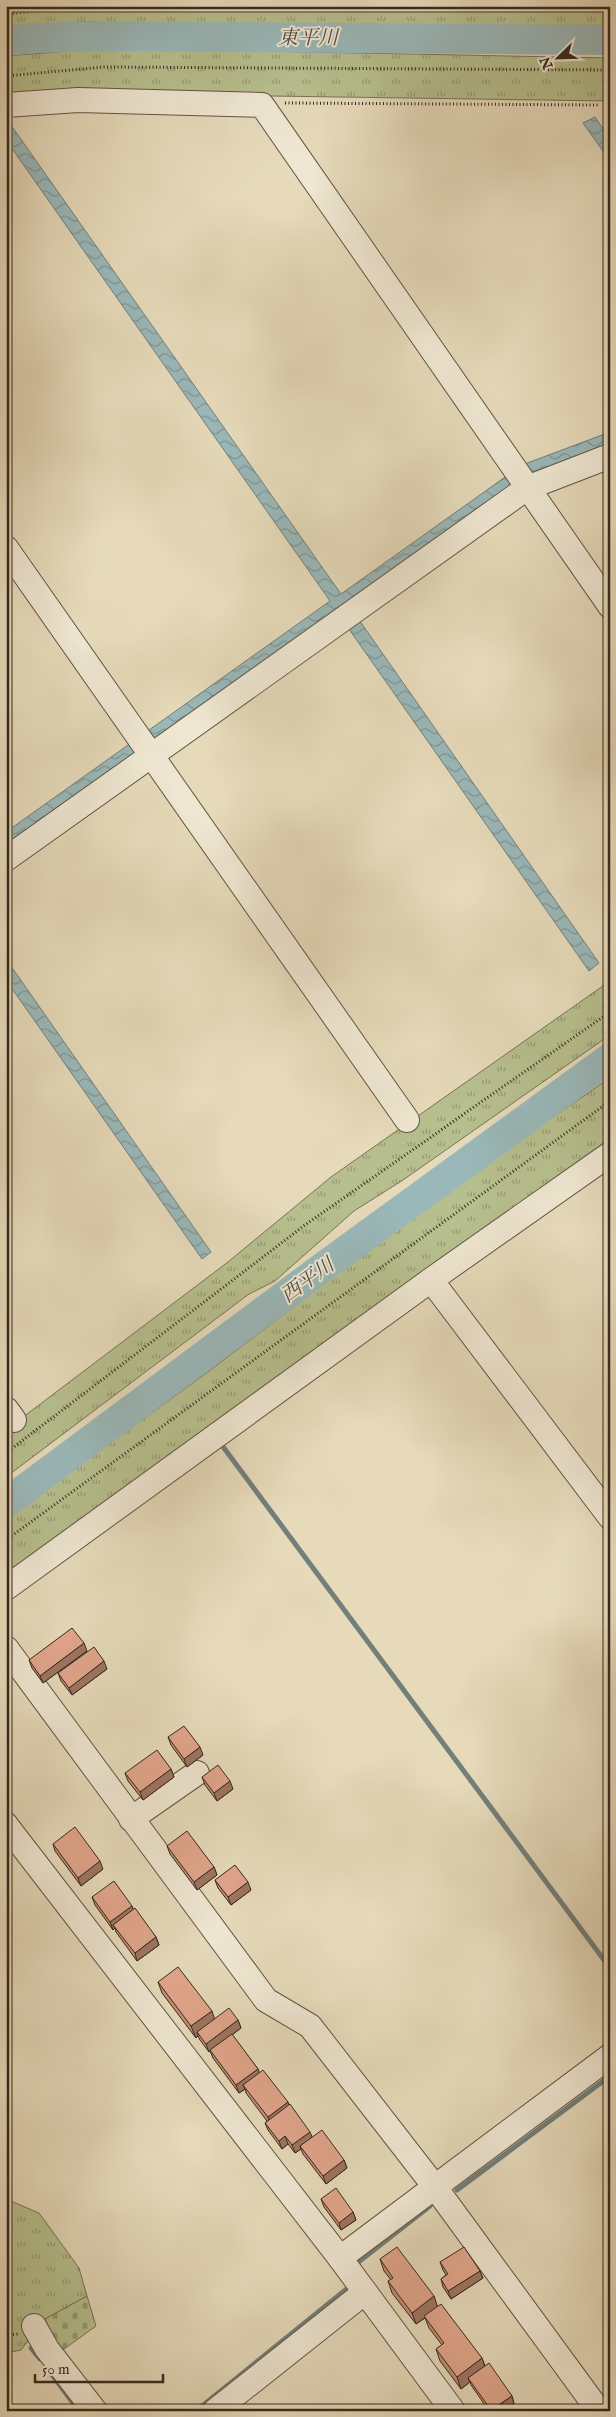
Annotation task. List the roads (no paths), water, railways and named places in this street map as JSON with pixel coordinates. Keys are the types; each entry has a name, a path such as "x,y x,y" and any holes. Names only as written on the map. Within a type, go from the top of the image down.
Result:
{"street":[{"path":"6,104 78,100 262,105 610,606"},
{"path":"6,859 527,488 610,456"},
{"path":"6,548 407,1120"},
{"path":"6,1588 431,1280 610,1154"},
{"path":"431,1280 610,1517"},
{"path":"6,1648 266,2000 310,2026 435,2187 599,2411"},
{"path":"131,1819 197,1773"},
{"path":"6,1825 340,2258 453,2411"},
{"path":"340,2258 610,2056"},
{"path":"215,2411 365,2292"},
{"path":"34,2326 47,2349 95,2411"}],"water":[{"path":"595,117 610,139 610,161 583,123"},
{"path":"6,118 341,594 522,465 610,432 610,444 529,475 348,604 599,963 589,971 337,612 6,847 6,832 330,601 6,140"},
{"path":"6,959 211,1252 202,1259 6,980"}],"waterway":[{"name":"東平川","path":"6,41 102,36 610,40"},
{"name":"西平川","path":"6,1503 323,1267 610,1058"},
{"path":"221,1444 610,1968"},
{"path":"6,1809 14,1818"},
{"path":"457,2190 610,2076"},
{"path":"358,2267 356,2264 430,2206"},
{"path":"196,2411 349,2287"},
{"path":"31,2348 40,2359"},
{"path":"47,2368 79,2411"}]}
